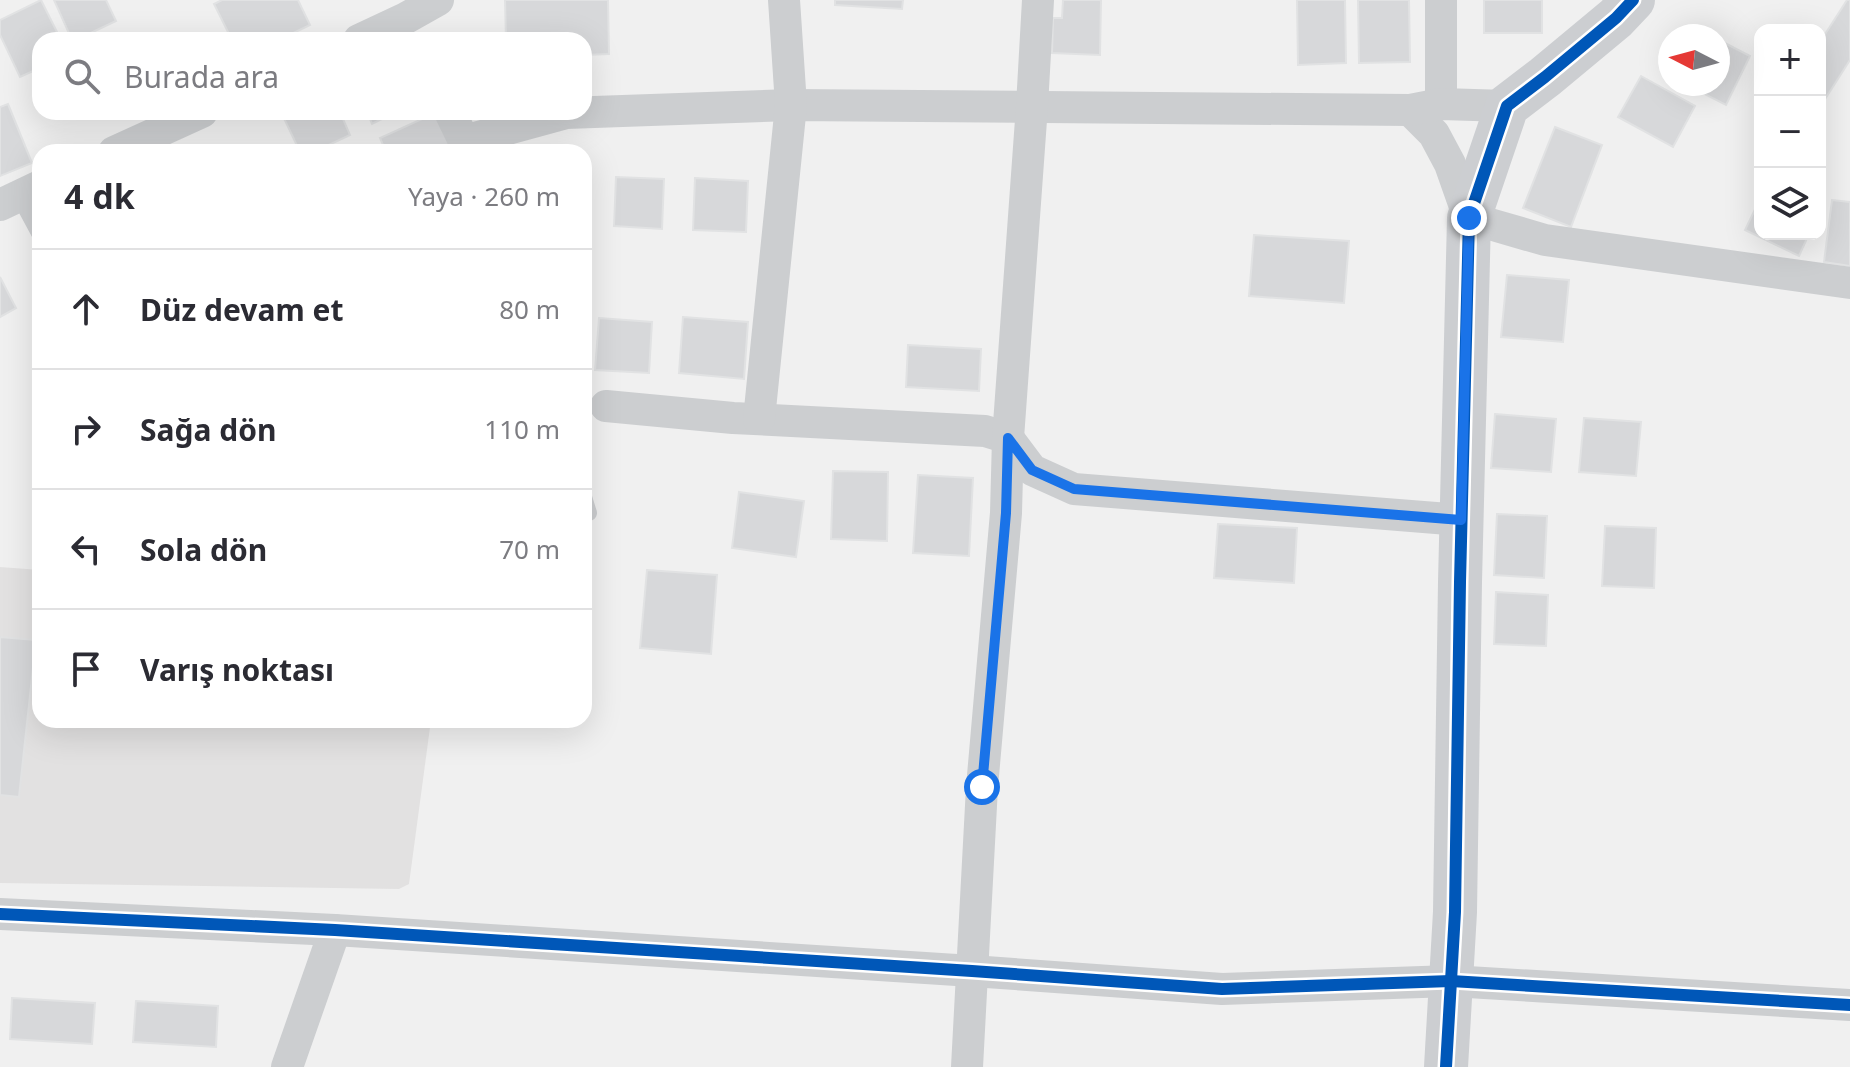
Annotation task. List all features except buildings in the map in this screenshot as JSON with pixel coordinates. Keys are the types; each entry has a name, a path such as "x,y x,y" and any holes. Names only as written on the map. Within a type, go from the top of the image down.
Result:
{"street":[{"path":"377,32 438,0"},
{"path":"759,419 791,105 784,0"},
{"path":"967,1067 982,787 1006,513 1008,438 1038,0"},
{"path":"1441,0 1426,107 1469,218"},
{"path":"1446,1067 1455,912 1469,218 1507,106 1616,18 1633,0"},
{"path":"592,112 791,105 1507,106"},
{"path":"132,144 184,120"},
{"path":"454,120 465,144"},
{"path":"472,144 545,120"},
{"path":"1469,218 1545,240 1850,283"},
{"path":"606,406 759,419 985,431 1008,438 1032,470 1074,489 1461,520"},
{"path":"0,914 335,930 1222,989 1451,981 1850,1005"},
{"path":"287,1067 335,930"}],"lane":[{"path":"20,196 32,219"}],"shaded area":[{"path":"0,567 32,569 32,728 430,728 409,884 399,889 0,883"}],"cycle path":[{"path":"1446,1067 1455,912 1469,218 1507,106 1616,18 1633,0"},
{"path":"0,914 335,930 1222,989 1451,981 1850,1005"}],"route":[{"path":"982,787 1006,513 1008,438 1032,470 1074,489 1461,520 1469,218"}]}
